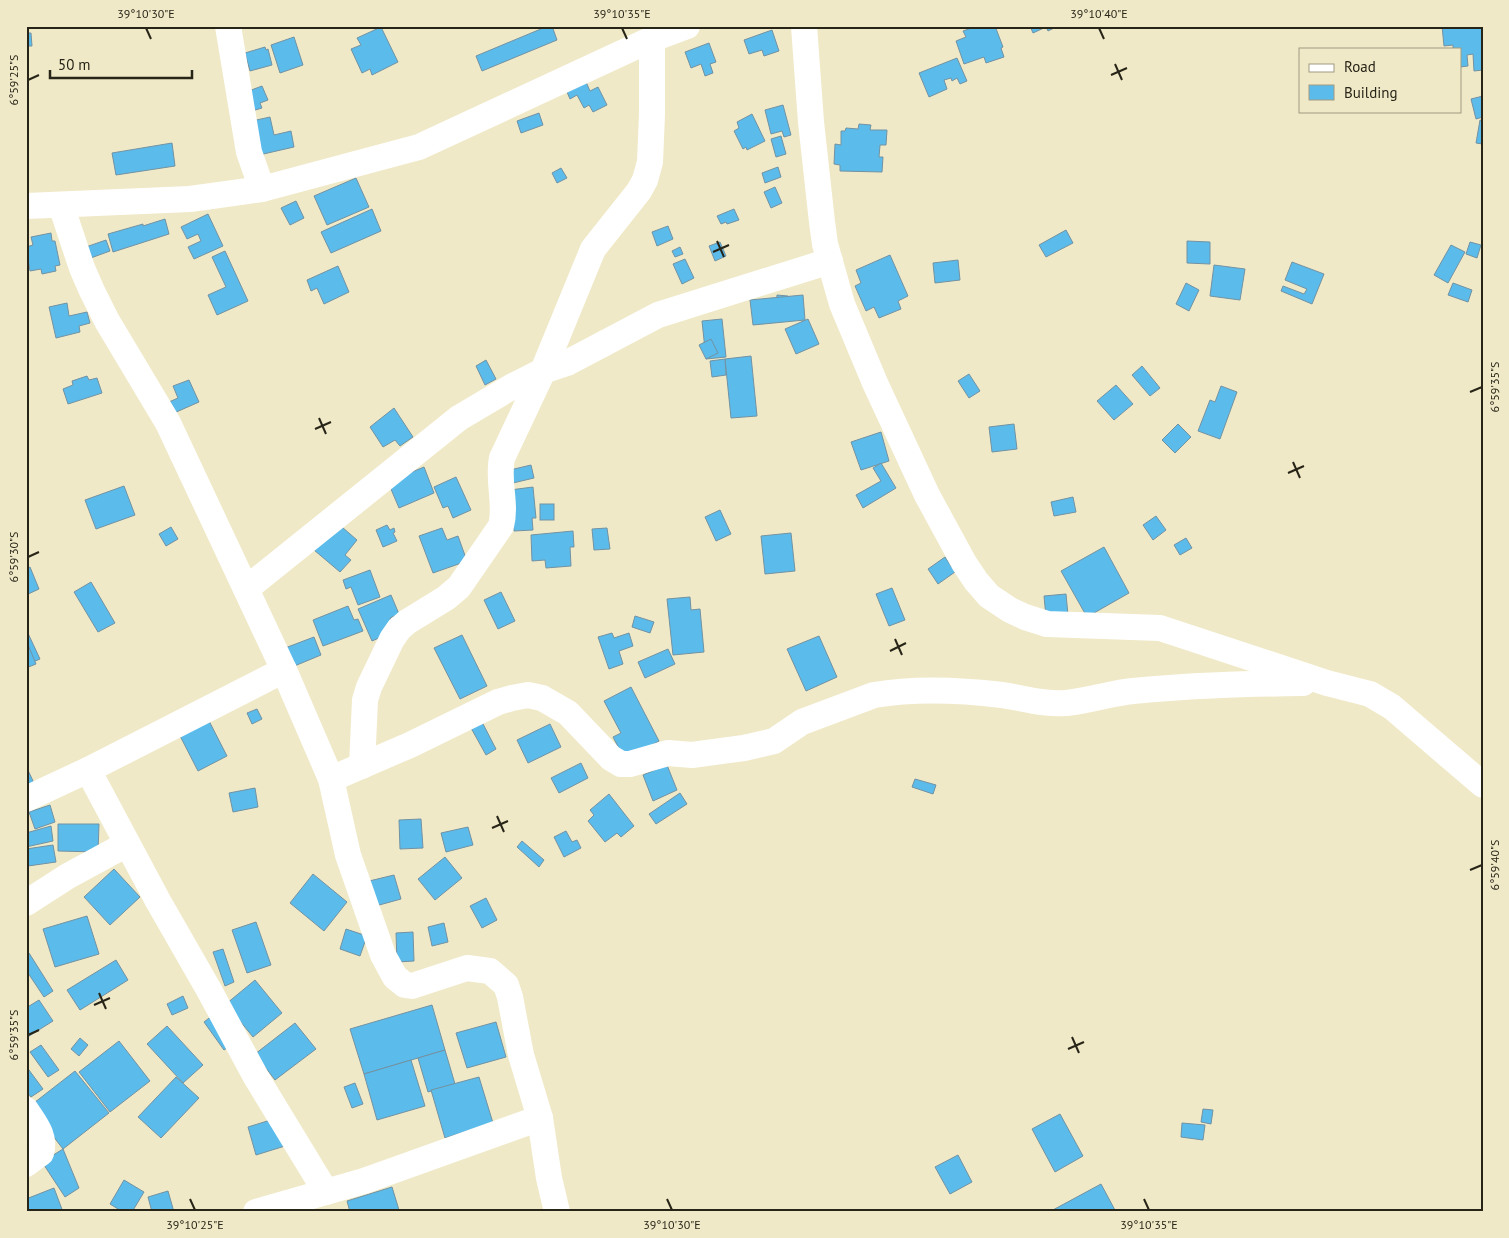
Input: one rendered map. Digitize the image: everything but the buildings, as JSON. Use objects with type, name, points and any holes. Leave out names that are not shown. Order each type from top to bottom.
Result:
[{"type":"street","points":[[228,26],[248,152],[262,189]]},
{"type":"street","points":[[806,28],[821,215],[825,244],[842,304],[875,383],[914,468],[964,563],[989,596],[1010,610],[1048,624],[1160,628],[1327,683],[1370,694],[1385,702],[1483,784]]},
{"type":"street","points":[[26,206],[190,199],[262,189],[420,147],[672,30]]},
{"type":"street","points":[[362,766],[365,700],[368,687],[392,639],[399,629],[451,595],[501,526],[503,514],[500,469],[502,458],[543,371],[593,249],[639,191],[645,180],[650,162],[652,124],[672,30]]},
{"type":"street","points":[[61,204],[82,268],[92,291],[107,321],[168,423],[284,670],[331,779],[348,855],[383,956],[395,976],[405,984],[412,986],[467,968],[490,971],[506,985],[521,1055],[540,1118],[549,1178],[558,1212]]},
{"type":"street","points":[[246,589],[459,418],[513,386],[543,371],[567,362],[658,316],[830,262]]},
{"type":"street","points":[[26,799],[88,770],[284,670]]},
{"type":"street","points":[[331,779],[498,702],[528,695],[542,698],[568,713],[611,758],[620,764],[630,764],[668,754],[692,755],[744,748],[774,741],[802,722],[885,693],[976,692],[1041,702],[1066,703],[1132,691],[1262,684],[1327,683]]},
{"type":"street","points":[[88,770],[256,1077],[326,1192]]},
{"type":"street","points":[[26,903],[68,876],[127,844]]},
{"type":"street","points":[[26,1110],[41,1133],[43,1143],[40,1153],[26,1164]]},
{"type":"street","points":[[256,1212],[364,1181],[540,1118]]}]
